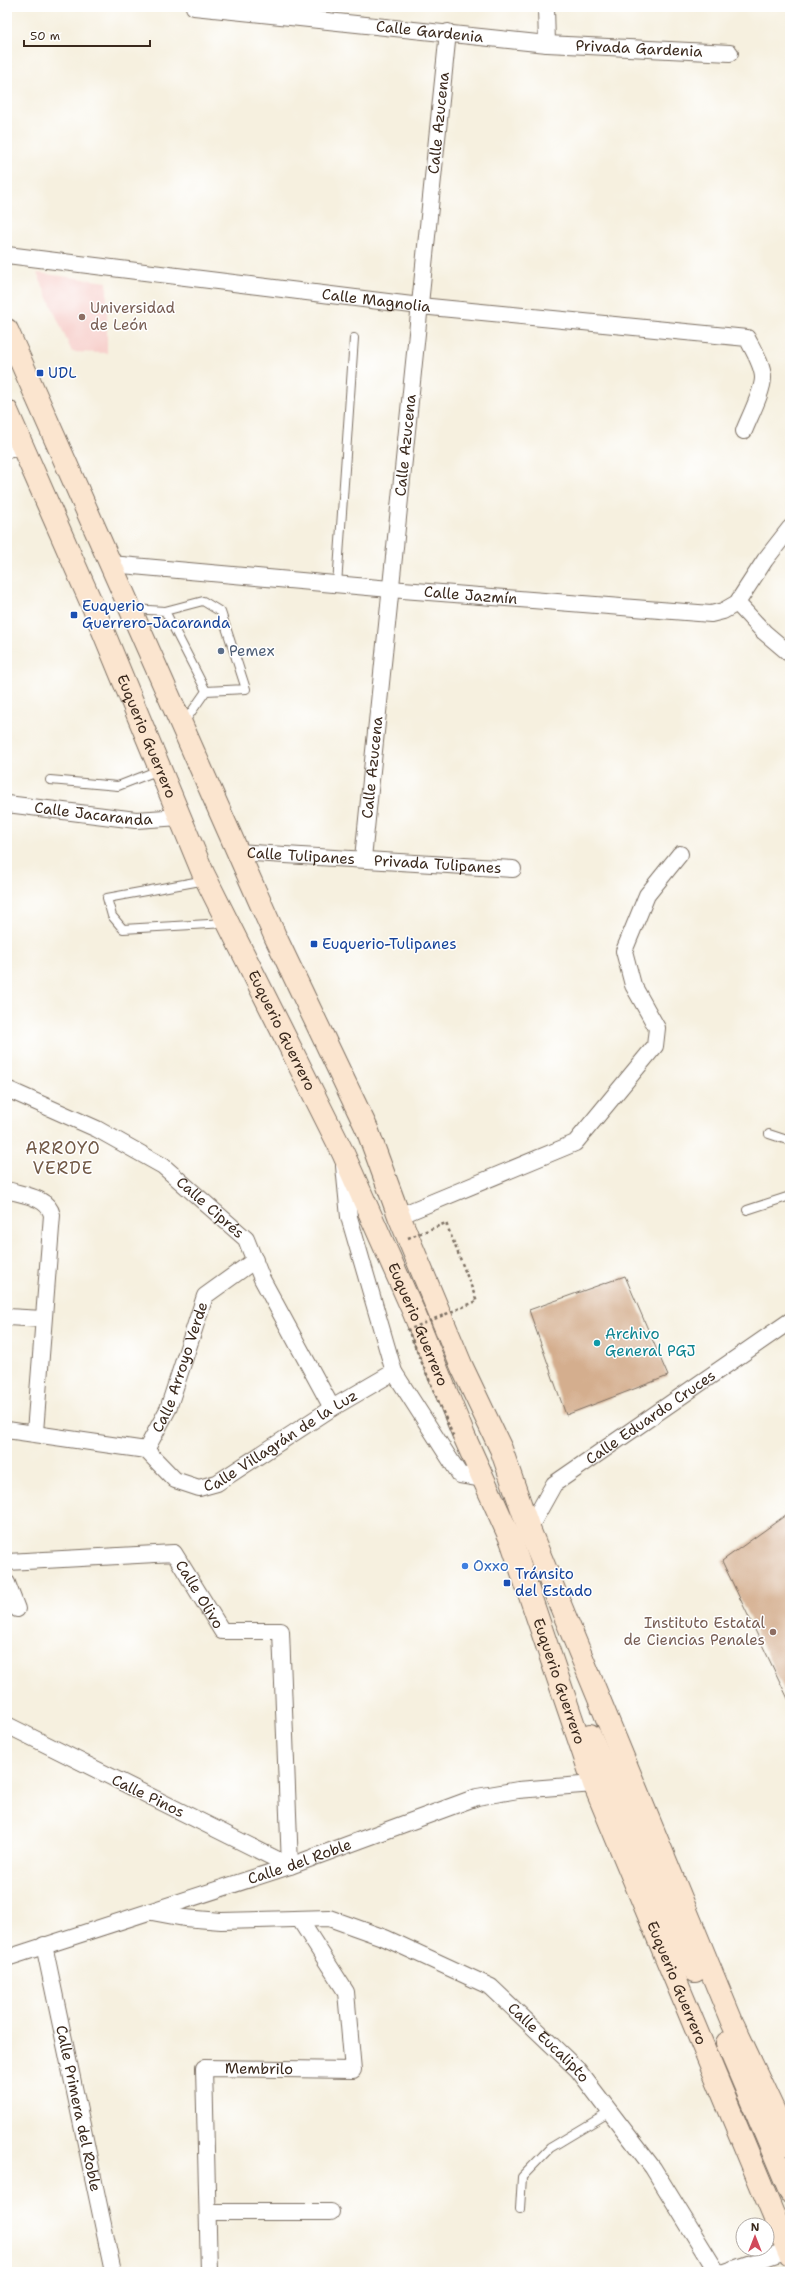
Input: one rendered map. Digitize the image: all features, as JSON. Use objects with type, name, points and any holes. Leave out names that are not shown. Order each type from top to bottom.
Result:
[{"type":"main road","name":"Euquerio Guerrero","points":[[7,330],[111,564],[129,609],[275,936],[367,1128],[408,1238],[462,1367],[501,1449],[529,1529],[724,2020],[789,2142]]},
{"type":"main road","name":"Euquerio Guerrero","points":[[7,411],[15,448],[94,609],[206,880],[343,1153],[414,1313],[464,1436],[511,1540],[594,1784],[789,2253]]},
{"type":"main road","points":[[560,1683],[595,1744],[724,2020],[760,2125],[790,2192]]},
{"type":"main road","points":[[760,2125],[789,2142]]},
{"type":"street","name":"Calle Gardenia","points":[[194,7],[448,32],[547,44]]},
{"type":"street","points":[[546,7],[547,44]]},
{"type":"street","name":"Calle Azucena","points":[[364,858],[390,589],[448,32]]},
{"type":"street","name":"Privada Gardenia","points":[[547,44],[730,53]]},
{"type":"street","name":"Calle Magnolia","points":[[7,255],[420,306],[747,338],[757,358],[763,379],[744,431]]},
{"type":"street","points":[[790,528],[765,560],[737,603],[764,632],[790,654]]},
{"type":"street","name":"Calle Jazmín","points":[[111,564],[337,585],[711,614],[723,611],[737,603]]},
{"type":"street","name":"Calle Jacaranda","points":[[7,804],[136,820],[180,818]]},
{"type":"street","name":"Calle Tulipanes","points":[[238,852],[364,858]]},
{"type":"street","points":[[399,1216],[575,1143],[655,1046],[657,1028],[633,985],[624,951],[647,895],[680,854]]},
{"type":"street","name":"Privada Tulipanes","points":[[364,858],[513,869]]},
{"type":"street","name":"Calle Ciprés","points":[[7,1089],[97,1128],[163,1166],[246,1239],[262,1279],[332,1408]]},
{"type":"street","points":[[343,1153],[349,1217],[394,1372],[460,1475],[484,1479]]},
{"type":"street","points":[[7,1190],[43,1201],[50,1207],[52,1223],[35,1432]]},
{"type":"street","name":"Calle Arroyo Verde","points":[[146,1450],[168,1409],[205,1296],[255,1260]]},
{"type":"street","points":[[7,1316],[43,1319]]},
{"type":"street","name":"Calle Eduardo Cruces","points":[[529,1529],[554,1484],[790,1321]]},
{"type":"street","name":"Calle Villagrán de la Luz","points":[[146,1450],[175,1480],[199,1488],[217,1483],[332,1408],[394,1372]]},
{"type":"street","points":[[7,1430],[35,1432],[81,1442],[146,1450]]},
{"type":"street","name":"Calle Olivo","points":[[7,1562],[174,1553],[222,1631],[281,1631],[290,1866]]},
{"type":"street","points":[[7,1583],[18,1609]]},
{"type":"street","name":"Calle Pinos","points":[[7,1725],[290,1866]]},
{"type":"street","name":"Calle del Roble","points":[[7,1958],[290,1866],[477,1797],[518,1790],[594,1784]]},
{"type":"street","name":"Calle Eucalipto","points":[[152,1912],[184,1918],[221,1921],[329,1918],[378,1935],[491,1987],[578,2070],[653,2168],[716,2272]]},
{"type":"street","name":"Membrilo","points":[[209,2272],[204,2068],[353,2070],[346,1992],[300,1920]]},
{"type":"street","name":"Calle Primera del Roble","points":[[44,1945],[114,2272]]},
{"type":"street","points":[[208,2212],[331,2212]]},
{"type":"street","points":[[724,2272],[789,2253]]},
{"type":"lane","points":[[337,585],[354,338]]},
{"type":"lane","points":[[129,609],[166,610],[203,600],[221,612],[246,689],[206,691]]},
{"type":"lane","points":[[166,610],[206,691]]},
{"type":"lane","points":[[181,726],[206,691]]},
{"type":"lane","points":[[50,780],[118,786],[160,770]]},
{"type":"lane","points":[[206,880],[172,888],[107,898],[112,916],[123,929],[228,922]]},
{"type":"lane","points":[[769,1134],[790,1141]]},
{"type":"lane","points":[[748,1210],[790,1196]]},
{"type":"lane","points":[[520,2208],[522,2177],[550,2148],[610,2112]]},
{"type":"path","points":[[408,1238],[446,1223],[477,1301],[408,1330],[454,1438]]},
{"type":"shaded area","name":"Universidad de León","points":[[37,273],[107,282],[107,353],[72,352]]},
{"type":"building","name":"Archivo General PGJ","points":[[625,1276],[668,1376],[566,1415],[529,1310]]},
{"type":"building","name":"Instituto Estatal de Ciencias Penales","points":[[790,1512],[790,1703],[722,1561]]},
{"type":"place","name":"Universidad de León","points":[[82,317]]},
{"type":"place","name":"UDL","points":[[40,373]]},
{"type":"place","name":"Euquerio Guerrero-Jacaranda","points":[[74,615]]},
{"type":"place","name":"Pemex","points":[[221,651]]},
{"type":"place","name":"Euquerio-Tulipanes","points":[[314,944]]},
{"type":"place","name":"Archivo General PGJ","points":[[597,1343]]},
{"type":"place","name":"Oxxo","points":[[465,1566]]},
{"type":"place","name":"Tránsito del Estado","points":[[507,1583]]},
{"type":"place","name":"Instituto Estatal de Ciencias Penales","points":[[773,1632]]},
{"type":"district","name":"ARROYO VERDE","points":[[63,1158]]}]
